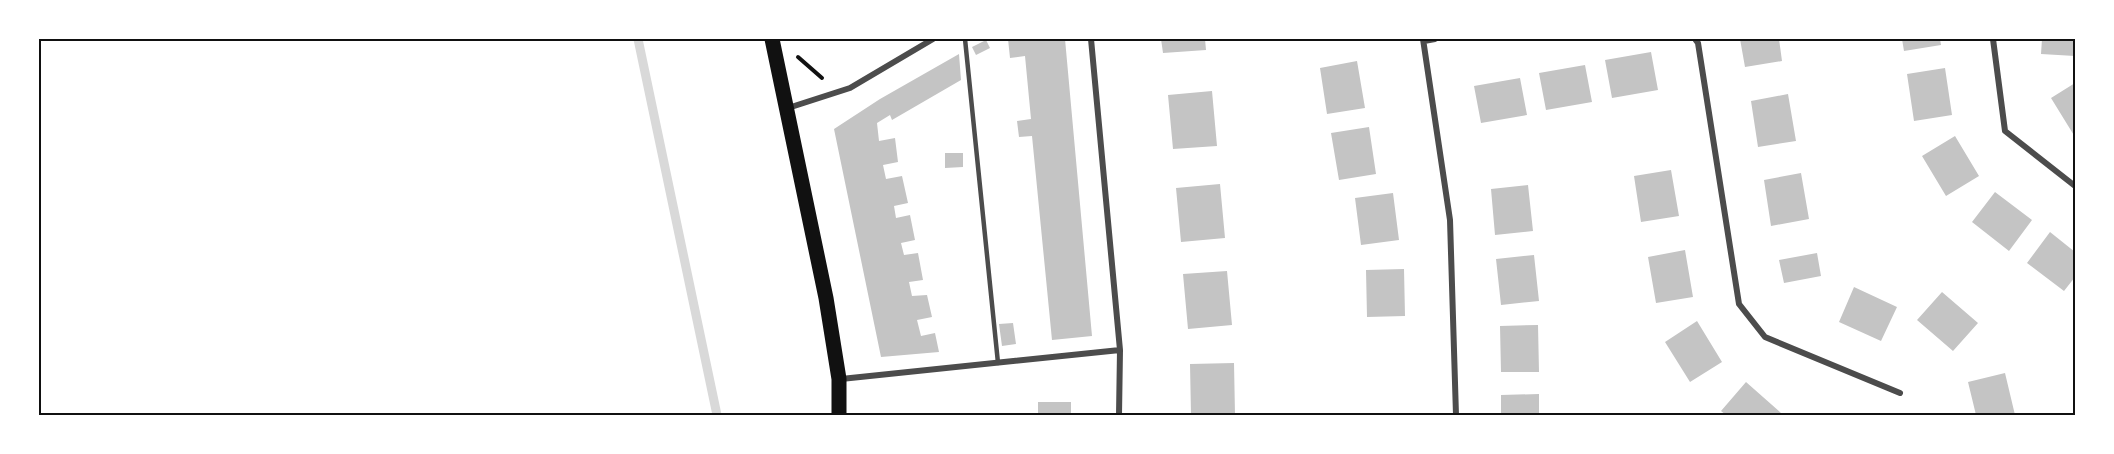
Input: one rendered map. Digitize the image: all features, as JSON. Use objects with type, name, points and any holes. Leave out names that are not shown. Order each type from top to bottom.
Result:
[{"type":"main road","points":[[772,39],[826,298],[838,379],[839,415]]},
{"type":"street","points":[[787,108],[850,88],[923,41],[933,39]]},
{"type":"street","points":[[1091,39],[1120,350],[1119,415]]},
{"type":"street","points":[[1435,39],[1424,40],[1450,220],[1456,415]]},
{"type":"street","points":[[1695,39],[1698,43],[1739,304],[1765,337],[1900,393]]},
{"type":"street","points":[[1993,39],[2005,131],[2075,186]]},
{"type":"street","points":[[838,379],[1120,350]]},
{"type":"lane","points":[[965,39],[998,363]]},
{"type":"path","points":[[795,54],[839,92]]},
{"type":"building","points":[[1008,39],[1065,39],[1092,336],[1052,340],[1032,136],[1019,137],[1017,121],[1031,119],[1025,56],[1010,58]]},
{"type":"building","points":[[1161,39],[1205,39],[1206,50],[1163,53]]},
{"type":"building","points":[[1740,39],[1779,39],[1782,61],[1745,67]]},
{"type":"building","points":[[1902,39],[1940,39],[1941,45],[1904,51]]},
{"type":"building","points":[[2042,39],[2075,39],[2075,56],[2041,54]]},
{"type":"building","points":[[986,40],[990,48],[976,55],[972,47]]},
{"type":"building","points":[[1651,52],[1658,90],[1612,98],[1605,60]]},
{"type":"building","points":[[959,54],[961,80],[892,120],[890,115],[877,123],[879,141],[895,138],[898,162],[883,165],[886,179],[902,176],[908,203],[894,206],[896,218],[910,215],[915,240],[901,243],[904,255],[918,253],[923,280],[909,282],[912,296],[927,295],[932,317],[917,320],[921,336],[935,333],[939,352],[881,357],[834,129],[880,99]]},
{"type":"building","points":[[1357,61],[1365,108],[1327,114],[1320,68]]},
{"type":"building","points":[[1585,65],[1592,102],[1546,110],[1539,73]]},
{"type":"building","points":[[1945,68],[1952,115],[1914,121],[1907,74]]},
{"type":"building","points":[[1520,78],[1527,115],[1481,123],[1474,86]]},
{"type":"building","points":[[2075,83],[2075,137],[2051,98]]},
{"type":"building","points":[[1212,91],[1217,146],[1173,149],[1168,95]]},
{"type":"building","points":[[1788,94],[1796,141],[1758,147],[1751,101]]},
{"type":"building","points":[[1369,127],[1376,174],[1339,180],[1331,133]]},
{"type":"building","points":[[1955,136],[1979,176],[1946,196],[1922,156]]},
{"type":"building","points":[[945,153],[963,153],[963,167],[945,168]]},
{"type":"building","points":[[1671,170],[1679,216],[1641,222],[1634,176]]},
{"type":"building","points":[[1801,173],[1809,219],[1771,226],[1764,180]]},
{"type":"building","points":[[1220,184],[1225,238],[1181,242],[1176,188]]},
{"type":"building","points":[[1528,185],[1533,231],[1495,235],[1491,189]]},
{"type":"building","points":[[1995,192],[2032,220],[2009,251],[1972,222]]},
{"type":"building","points":[[1393,193],[1399,240],[1361,245],[1355,198]]},
{"type":"building","points":[[2050,232],[2075,252],[2075,277],[2064,291],[2027,263]]},
{"type":"building","points":[[1685,250],[1693,297],[1656,303],[1648,257]]},
{"type":"building","points":[[1817,253],[1821,276],[1784,283],[1779,260]]},
{"type":"building","points":[[1534,255],[1539,301],[1501,305],[1496,259]]},
{"type":"building","points":[[1404,269],[1405,316],[1367,317],[1366,270]]},
{"type":"building","points":[[1227,271],[1232,325],[1188,329],[1183,274]]},
{"type":"building","points":[[1854,287],[1897,307],[1881,341],[1839,322]]},
{"type":"building","points":[[1942,292],[1978,323],[1953,351],[1917,320]]},
{"type":"building","points":[[1697,321],[1722,362],[1690,382],[1665,342]]},
{"type":"building","points":[[1013,323],[1016,344],[1002,346],[999,324]]},
{"type":"building","points":[[1538,325],[1539,372],[1501,372],[1500,326]]},
{"type":"building","points":[[1234,363],[1235,415],[1191,415],[1190,364]]},
{"type":"building","points":[[2005,373],[2015,415],[1976,415],[1968,382]]},
{"type":"building","points":[[1746,382],[1781,413],[1779,415],[1726,415],[1721,411]]},
{"type":"building","points":[[1539,394],[1539,415],[1501,415],[1501,395]]},
{"type":"building","points":[[1038,402],[1071,402],[1071,415],[1038,415]]},
{"type":"waterway","points":[[638,39],[717,415]]}]
